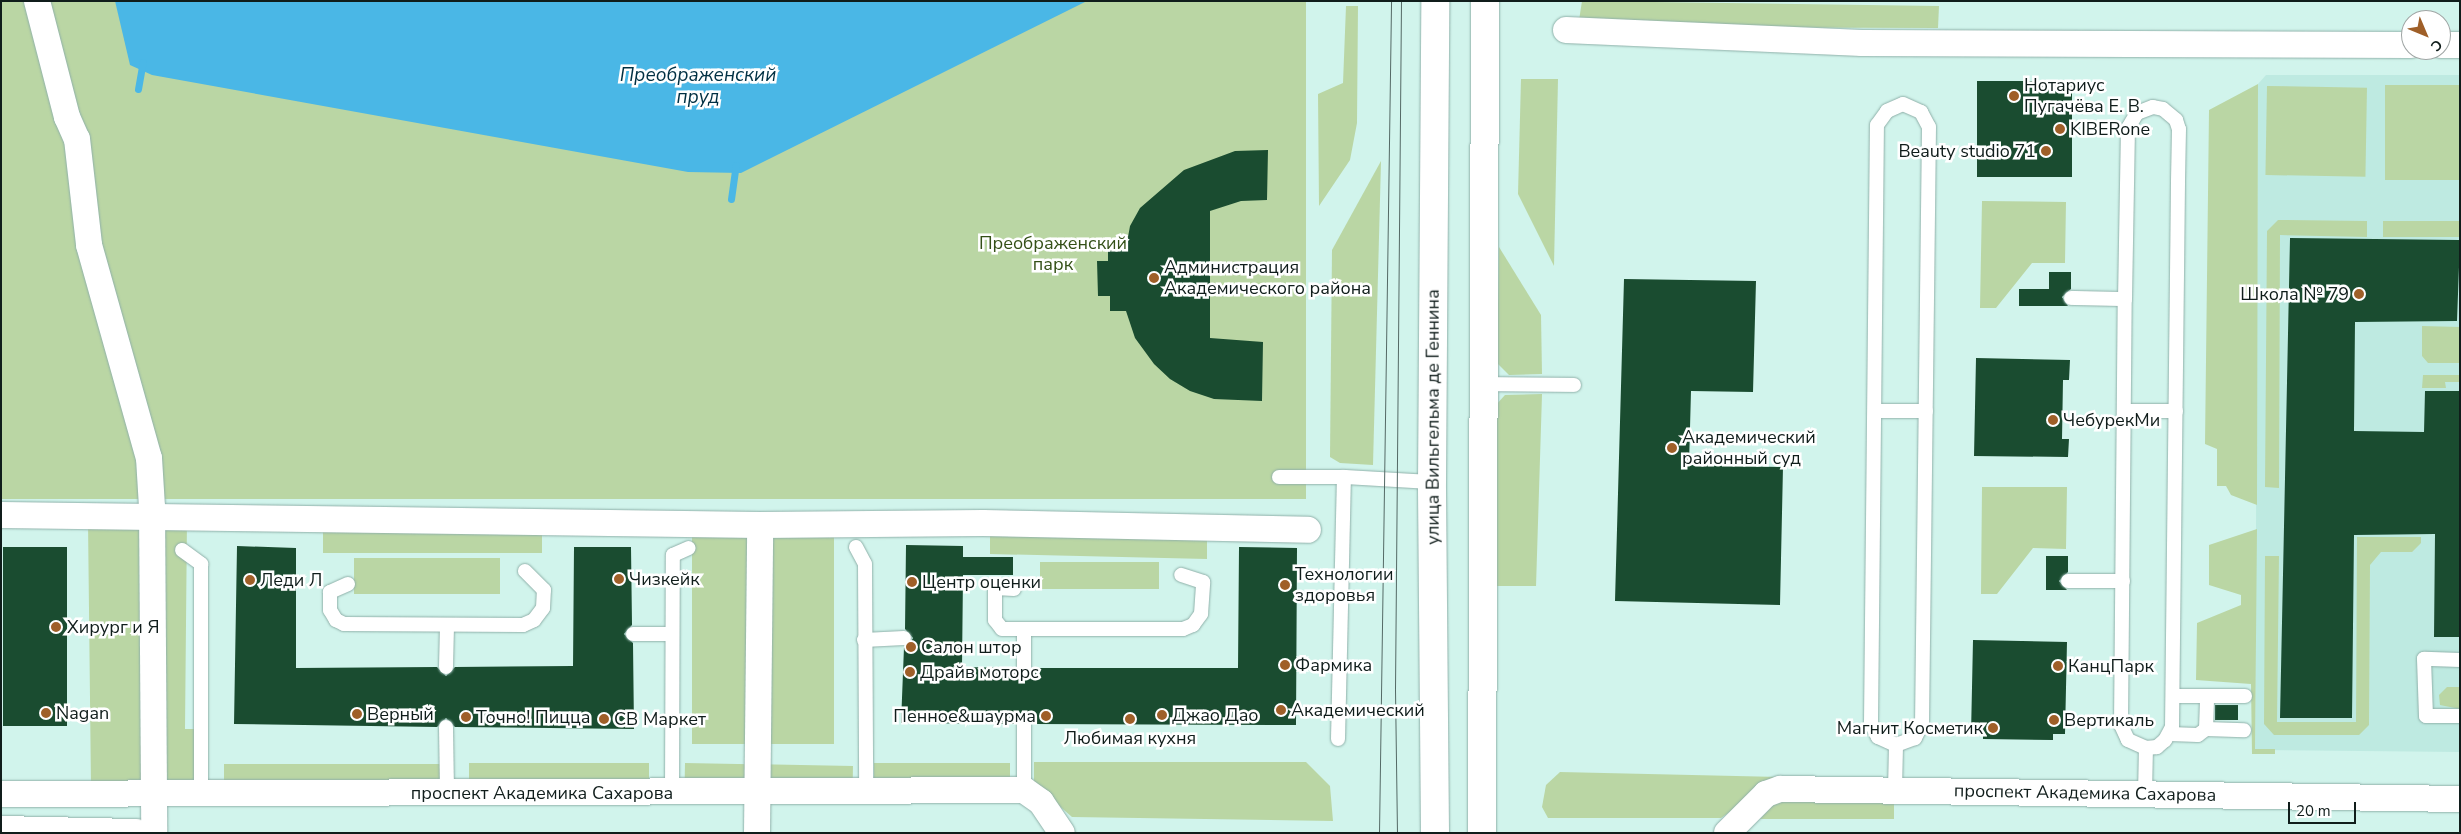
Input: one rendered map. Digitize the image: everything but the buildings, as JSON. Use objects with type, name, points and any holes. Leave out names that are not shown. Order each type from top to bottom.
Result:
[{"type":"street","points":[[37,1],[68,117],[77,139],[89,246],[149,458],[152,516],[151,750],[154,833]]},
{"type":"street","name":"улица Вильгельма де Геннина","points":[[1435,833],[1432,482],[1436,1]]},
{"type":"street","points":[[1482,833],[1485,1]]},
{"type":"street","points":[[1566,30],[1862,43],[2401,45]]},
{"type":"street","points":[[1,515],[760,525],[983,523],[1308,530]]},
{"type":"street","points":[[757,833],[760,525]]},
{"type":"street","name":"проспект Академика Сахарова","points":[[1727,833],[1766,794],[1780,789],[2460,799]]},
{"type":"street","points":[[1024,790],[1041,802],[1062,833]]},
{"type":"street","name":"проспект Академика Сахарова","points":[[1,794],[1024,790]]},
{"type":"street","points":[[1,830],[136,833]]},
{"type":"lane","points":[[1903,104],[1921,112],[1929,126],[1926,411],[1922,724],[1915,738],[1906,744],[1896,745],[1878,737],[1871,723],[1875,411],[1877,125],[1887,111],[1903,104]]},
{"type":"lane","points":[[2153,107],[2170,114],[2179,129],[2176,412],[2170,734],[2157,747],[2146,748],[2128,740],[2122,725],[2125,411],[2128,128],[2137,113],[2153,107]]},
{"type":"lane","points":[[2071,298],[2125,299]]},
{"type":"lane","points":[[1483,384],[1574,385]]},
{"type":"lane","points":[[1875,411],[1926,411]]},
{"type":"lane","points":[[2125,411],[2176,412]]},
{"type":"lane","points":[[1279,477],[1344,477],[1432,482]]},
{"type":"lane","points":[[1338,738],[1344,477]]},
{"type":"lane","points":[[856,547],[865,564],[866,792]]},
{"type":"lane","points":[[672,792],[673,555],[689,548]]},
{"type":"lane","points":[[182,550],[201,564],[201,792]]},
{"type":"lane","points":[[348,584],[330,592],[330,610],[336,620],[344,624],[523,626],[534,620],[543,608],[544,590],[525,571]]},
{"type":"lane","points":[[1014,589],[995,588],[995,620],[1002,629],[1183,629],[1193,625],[1201,614],[1203,582],[1181,576]]},
{"type":"lane","points":[[2068,581],[2123,581]]},
{"type":"lane","points":[[446,667],[447,626]]},
{"type":"lane","points":[[1024,629],[1024,668]]},
{"type":"lane","points":[[633,634],[672,634]]},
{"type":"lane","points":[[864,640],[904,638]]},
{"type":"lane","points":[[2460,660],[2424,659],[2426,716],[2460,716]]},
{"type":"lane","points":[[2172,696],[2245,696]]},
{"type":"lane","points":[[2206,729],[2207,696]]},
{"type":"lane","points":[[1024,724],[1024,790]]},
{"type":"lane","points":[[446,727],[447,793]]},
{"type":"lane","points":[[2170,734],[2198,735],[2206,729],[2244,730]]},
{"type":"lane","points":[[1896,745],[1896,790]]},
{"type":"lane","points":[[2146,748],[2146,794]]},
{"type":"shaded area","name":"Школа № 79","points":[[2266,75],[2460,75],[2460,752],[2255,750],[2258,84]]},
{"type":"green space","name":"Преображенский парк","points":[[1,1],[1306,1],[1306,499],[1,499]]},
{"type":"green space","points":[[1582,1],[1939,6],[1938,28],[1578,27]]},
{"type":"green space","points":[[1346,6],[1358,6],[1357,123],[1350,160],[1319,206],[1318,94],[1343,83]]},
{"type":"green space","points":[[1521,79],[1558,79],[1554,266],[1518,194]]},
{"type":"green space","points":[[2258,84],[2257,505],[2231,495],[2226,486],[2217,486],[2217,449],[2205,444],[2209,110]]},
{"type":"green space","points":[[2385,85],[2460,85],[2460,180],[2385,180]]},
{"type":"green space","points":[[2267,86],[2367,88],[2365,177],[2265,175]]},
{"type":"green space","points":[[1381,161],[1373,465],[1340,463],[1330,457],[1332,250]]},
{"type":"green space","points":[[1982,201],[2066,202],[2065,263],[2032,263],[1996,308],[1980,308]]},
{"type":"green space","points":[[2278,220],[2367,221],[2367,237],[2280,235],[2279,488],[2265,487],[2267,231]]},
{"type":"green space","points":[[2383,221],[2460,221],[2460,237],[2383,237]]},
{"type":"green space","points":[[1499,247],[1541,315],[1542,374],[1509,375],[1497,363]]},
{"type":"green space","points":[[2422,326],[2460,327],[2460,363],[2428,363],[2422,356]]},
{"type":"green space","points":[[2423,375],[2460,375],[2460,382],[2445,382],[2446,388],[2422,388]]},
{"type":"green space","points":[[1542,394],[1536,586],[1494,586],[1495,406],[1505,395]]},
{"type":"green space","points":[[1982,487],[2067,487],[2066,549],[2033,548],[1997,594],[1981,594]]},
{"type":"green space","points":[[187,519],[185,729],[194,729],[195,786],[91,787],[88,522]]},
{"type":"green space","points":[[323,528],[542,528],[542,553],[323,553]]},
{"type":"green space","points":[[2257,529],[2255,749],[2275,749],[2275,754],[2252,754],[2251,684],[2196,680],[2197,623],[2241,605],[2241,595],[2209,585],[2209,545]]},
{"type":"green space","points":[[692,530],[834,530],[834,744],[692,744]]},
{"type":"green space","points":[[990,530],[1207,531],[1207,559],[990,554]]},
{"type":"green space","points":[[2357,537],[2421,537],[2421,543],[2412,552],[2381,552],[2370,565],[2369,725],[2359,735],[2274,735],[2264,724],[2265,556],[2279,556],[2277,722],[2356,722]]},
{"type":"green space","points":[[354,558],[500,558],[500,594],[354,594]]},
{"type":"green space","points":[[1040,562],[1159,562],[1159,589],[1040,589]]},
{"type":"green space","points":[[2447,687],[2460,687],[2460,709],[2440,705],[2439,695]]},
{"type":"green space","points":[[1034,762],[1306,762],[1330,786],[1333,821],[1072,817],[1048,796],[1034,789]]},
{"type":"green space","points":[[469,763],[649,763],[649,782],[469,782]]},
{"type":"green space","points":[[685,763],[853,766],[853,784],[685,781]]},
{"type":"green space","points":[[874,763],[1010,763],[1010,784],[874,784]]},
{"type":"green space","points":[[224,764],[442,764],[442,784],[224,784]]},
{"type":"green space","points":[[1560,772],[1780,777],[1721,818],[1548,818],[1542,807],[1546,785]]},
{"type":"green space","points":[[1786,798],[1894,798],[1894,819],[1760,819],[1774,804]]},
{"type":"water","name":"Преображенский пруд","points":[[115,1],[1087,1],[741,173],[688,172],[152,75],[130,65]]},
{"type":"waterway","points":[[138,89],[143,62]]},
{"type":"waterway","points":[[731,199],[736,165]]},
{"type":"tram line","points":[[1379,833],[1391,1]]},
{"type":"tram line","points":[[1397,833],[1395,689],[1401,1]]},
{"type":"place","name":"Нотариус Пугачёва Е. В.","points":[[2014,96]]},
{"type":"place","name":"KIBERone","points":[[2060,129]]},
{"type":"place","name":"Beauty studio 71","points":[[2046,151]]},
{"type":"place","name":"Администрация Академического района","points":[[1154,278]]},
{"type":"place","name":"Школа № 79","points":[[2359,294]]},
{"type":"place","name":"ЧебурекМи","points":[[2053,420]]},
{"type":"place","name":"Академический районный суд","points":[[1672,448]]},
{"type":"place","name":"Чизкейк","points":[[619,579]]},
{"type":"place","name":"Леди Л","points":[[250,580]]},
{"type":"place","name":"Центр оценки","points":[[912,582]]},
{"type":"place","name":"Технологии здоровья","points":[[1285,585]]},
{"type":"place","name":"Хирург и Я","points":[[56,627]]},
{"type":"place","name":"Салон штор","points":[[911,647]]},
{"type":"place","name":"Фармика","points":[[1285,665]]},
{"type":"place","name":"КанцПарк","points":[[2058,666]]},
{"type":"place","name":"Драйв моторс","points":[[910,672]]},
{"type":"place","name":"Академический","points":[[1281,710]]},
{"type":"place","name":"Nagan","points":[[46,713]]},
{"type":"place","name":"Верный","points":[[357,714]]},
{"type":"place","name":"Джао Дао","points":[[1162,715]]},
{"type":"place","name":"Пенное&шаурма","points":[[1046,716]]},
{"type":"place","name":"Точно! Пицца","points":[[466,717]]},
{"type":"place","name":"СВ Маркет","points":[[604,719]]},
{"type":"place","name":"Любимая кухня","points":[[1130,719]]},
{"type":"place","name":"Вертикаль","points":[[2054,720]]},
{"type":"place","name":"Магнит Косметик","points":[[1993,728]]}]
